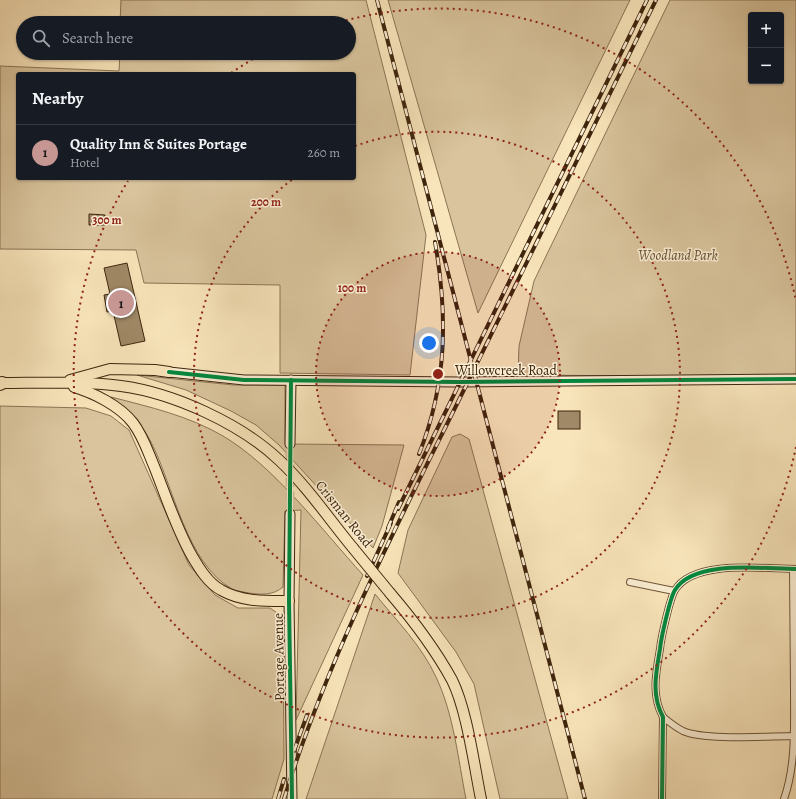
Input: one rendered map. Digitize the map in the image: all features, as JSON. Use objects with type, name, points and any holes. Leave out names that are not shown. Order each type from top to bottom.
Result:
[{"type":"main road","points":[[1,383],[61,382],[110,369],[155,370],[169,372]]},
{"type":"main road","points":[[61,382],[84,390],[114,407],[132,422],[145,444],[184,542],[201,571],[220,590],[238,598],[260,601],[289,601]]},
{"type":"main road","name":"Crisman Road","points":[[61,382],[122,386],[188,404],[244,434],[279,460],[415,623],[452,681],[463,713],[481,799]]},
{"type":"street","name":"Willowcreek Road","points":[[169,372],[221,379],[459,382],[796,379]]},
{"type":"street","points":[[290,444],[291,380]]},
{"type":"street","name":"Portage Avenue","points":[[290,514],[289,601],[292,799]]},
{"type":"street","points":[[662,799],[663,717],[656,699],[655,680],[660,645],[674,591],[690,577],[708,570],[795,569],[795,736],[792,769],[789,785],[784,799]]},
{"type":"street","points":[[630,582],[674,591]]},
{"type":"street","points":[[663,717],[673,726],[684,731],[705,736],[795,736]]},
{"type":"green space","points":[[121,0],[366,0],[426,235],[410,375],[280,373],[280,285],[144,283],[136,250],[0,249],[0,66],[119,71],[120,60],[356,60],[356,16],[120,16]]},
{"type":"green space","points":[[388,0],[630,0],[478,313]]},
{"type":"green space","name":"Woodland Park","points":[[670,0],[796,0],[796,377],[518,375],[519,346],[534,281]]},
{"type":"green space","points":[[137,375],[233,385],[285,385],[285,444],[404,445],[382,526],[373,548],[279,445],[256,425],[231,411],[186,390]]},
{"type":"green space","points":[[111,397],[140,404],[197,423],[223,436],[242,449],[261,464],[297,500],[363,575],[296,720],[301,510],[285,511],[283,587],[276,592],[263,594],[249,593],[232,589],[216,577],[203,561],[192,543],[159,460],[143,428],[134,417]]},
{"type":"green space","points":[[0,406],[86,408],[111,416],[129,430],[189,565],[215,595],[238,608],[270,608],[283,617],[284,759],[272,799],[0,799]]},
{"type":"green space","points":[[460,434],[469,439],[568,799],[500,799],[474,684],[456,652],[398,573],[408,530],[452,437]]},
{"type":"green space","points":[[375,594],[416,644],[436,677],[447,706],[451,722],[466,799],[306,799]]},
{"type":"building","points":[[89,214],[105,215],[105,225],[89,225]]},
{"type":"building","points":[[127,263],[145,341],[121,346],[113,311],[107,312],[104,295],[110,294],[104,268]]},
{"type":"building","points":[[558,411],[580,411],[580,429],[558,429]]},
{"type":"tunnel","points":[[290,444],[290,514]]},
{"type":"railway","points":[[377,0],[585,799]]},
{"type":"railway","points":[[398,509],[647,0]]},
{"type":"railway","points":[[284,799],[319,699],[361,601],[656,0]]},
{"type":"railway","points":[[419,454],[435,402],[440,376],[442,350],[442,296],[435,242]]},
{"type":"railway","points":[[388,528],[399,502]]},
{"type":"railway","points":[[367,576],[391,523]]},
{"type":"railway","points":[[294,751],[307,715]]},
{"type":"railway","points":[[278,799],[284,779]]},
{"type":"cycle path","points":[[169,372],[244,380],[459,382],[796,379]]},
{"type":"cycle path","points":[[291,380],[289,601],[292,799]]},
{"type":"cycle path","points":[[662,799],[663,717],[657,700],[656,675],[664,628],[675,590],[684,580],[697,574],[713,570],[749,567],[796,569]]},
{"type":"place","name":"Quality Inn & Suites Portage","points":[[121,303]]}]
